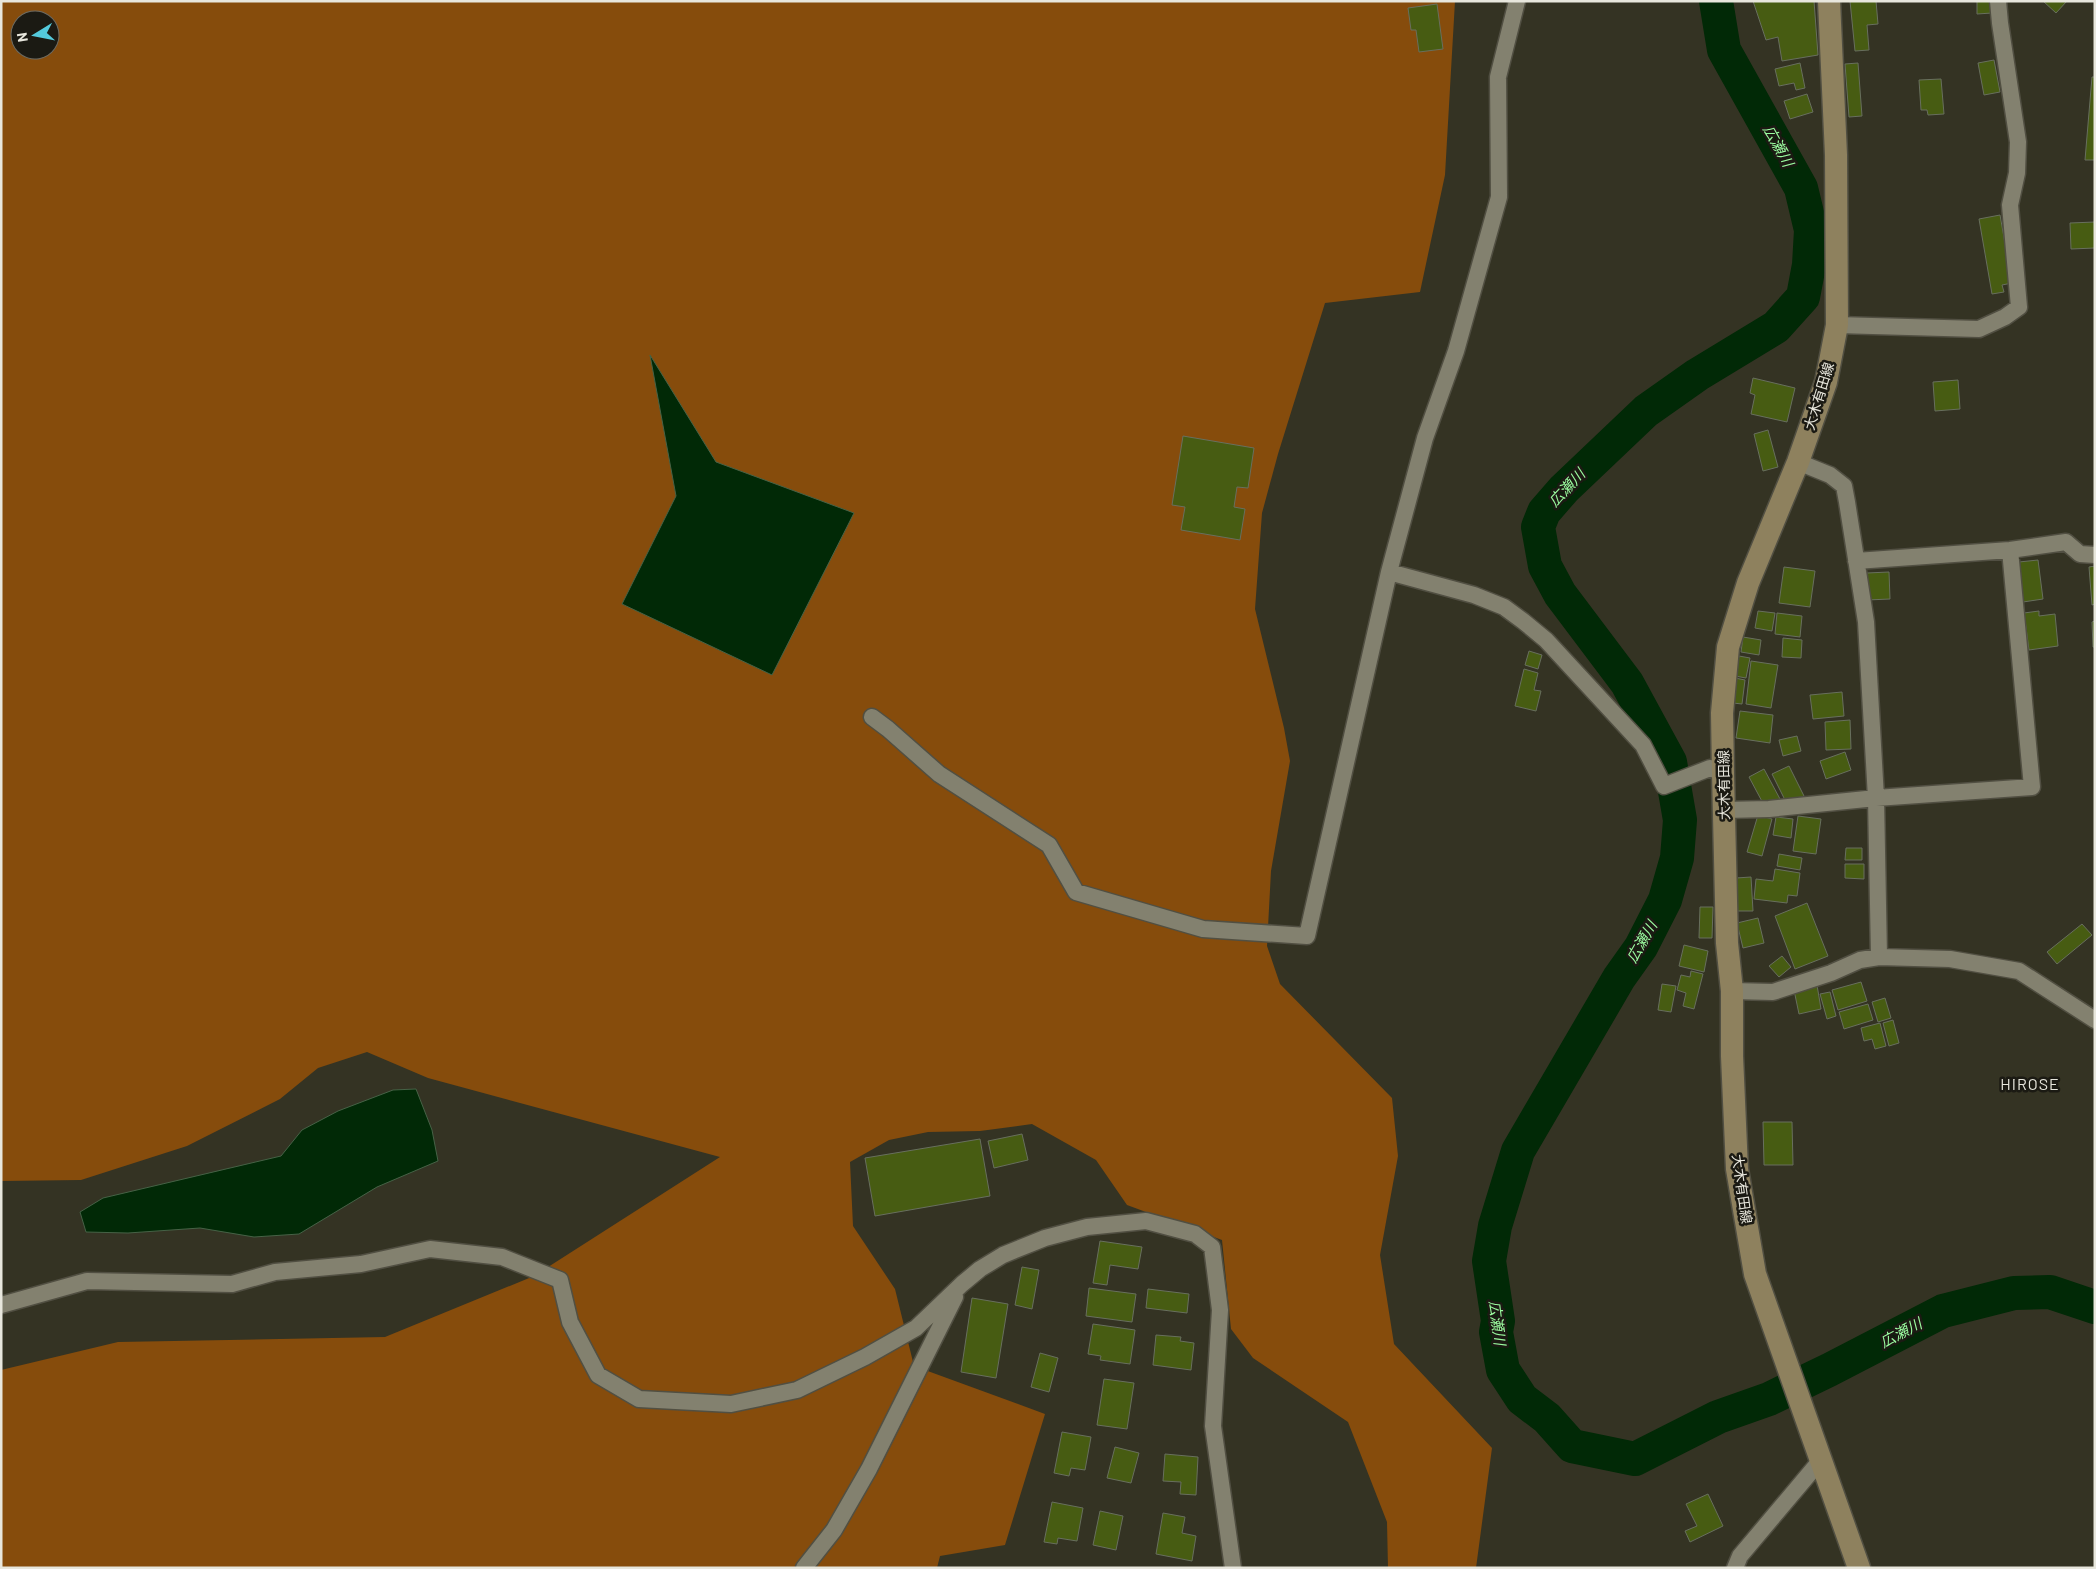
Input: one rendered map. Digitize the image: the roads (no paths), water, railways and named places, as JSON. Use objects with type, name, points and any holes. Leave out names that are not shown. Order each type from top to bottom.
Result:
[{"type":"main road","name":"大木有田線","points":[[1828,1],[1836,155],[1837,326],[1826,382],[1798,462],[1748,583],[1728,648],[1717,771],[1724,810],[1727,943],[1732,991],[1732,1056],[1737,1169],[1754,1274],[1859,1568]]},
{"type":"street","points":[[872,717],[939,774],[1049,845],[1076,892],[1203,929],[1307,936],[1389,572],[1425,438],[1456,351],[1499,197],[1498,77],[1517,1]]},
{"type":"street","points":[[1837,326],[1979,329],[2005,317],[2019,307],[2010,205],[2017,172],[2018,142],[1998,1]]},
{"type":"street","points":[[1798,462],[1830,475],[1844,486],[1866,622],[1876,798],[1880,958]]},
{"type":"street","points":[[1856,561],[2010,550],[2066,542],[2080,554],[2095,555]]},
{"type":"street","points":[[1724,810],[1769,810],[1876,798],[2032,786],[2010,550]]},
{"type":"street","points":[[1389,572],[1474,595],[1504,608],[1523,621],[1546,640],[1643,744],[1664,786],[1717,771]]},
{"type":"street","points":[[1732,991],[1772,992],[1831,973],[1860,960],[1880,958],[1950,958],[2019,971],[2092,1020],[2095,1020]]},
{"type":"street","points":[[1,1305],[87,1281],[232,1284],[275,1272],[361,1264],[430,1249],[502,1257],[560,1280],[570,1322],[598,1375],[639,1399],[731,1404],[797,1390],[865,1357],[916,1328],[980,1269],[1021,1246],[1087,1227],[1146,1221],[1195,1234],[1212,1247],[1220,1310],[1213,1426],[1233,1568]]},
{"type":"street","points":[[804,1568],[834,1530],[869,1469],[962,1284]]},
{"type":"street","points":[[1735,1568],[1740,1556],[1820,1461]]},
{"type":"waterway","name":"広瀬川","points":[[1716,1],[1724,50],[1801,188],[1811,230],[1809,265],[1803,297],[1776,327],[1697,375],[1646,411],[1564,489],[1544,512],[1538,527],[1545,566],[1560,594],[1627,683],[1670,762],[1680,820],[1677,858],[1665,900],[1641,947],[1619,978],[1518,1151],[1495,1226],[1489,1261],[1498,1321],[1496,1332],[1503,1370],[1522,1399],[1547,1418],[1572,1446],[1635,1459],[1718,1417],[1769,1399],[1943,1311],[2014,1293],[2050,1292],[2095,1307]]},
{"type":"district","name":"HIROSE","points":[[2030,1084]]}]
